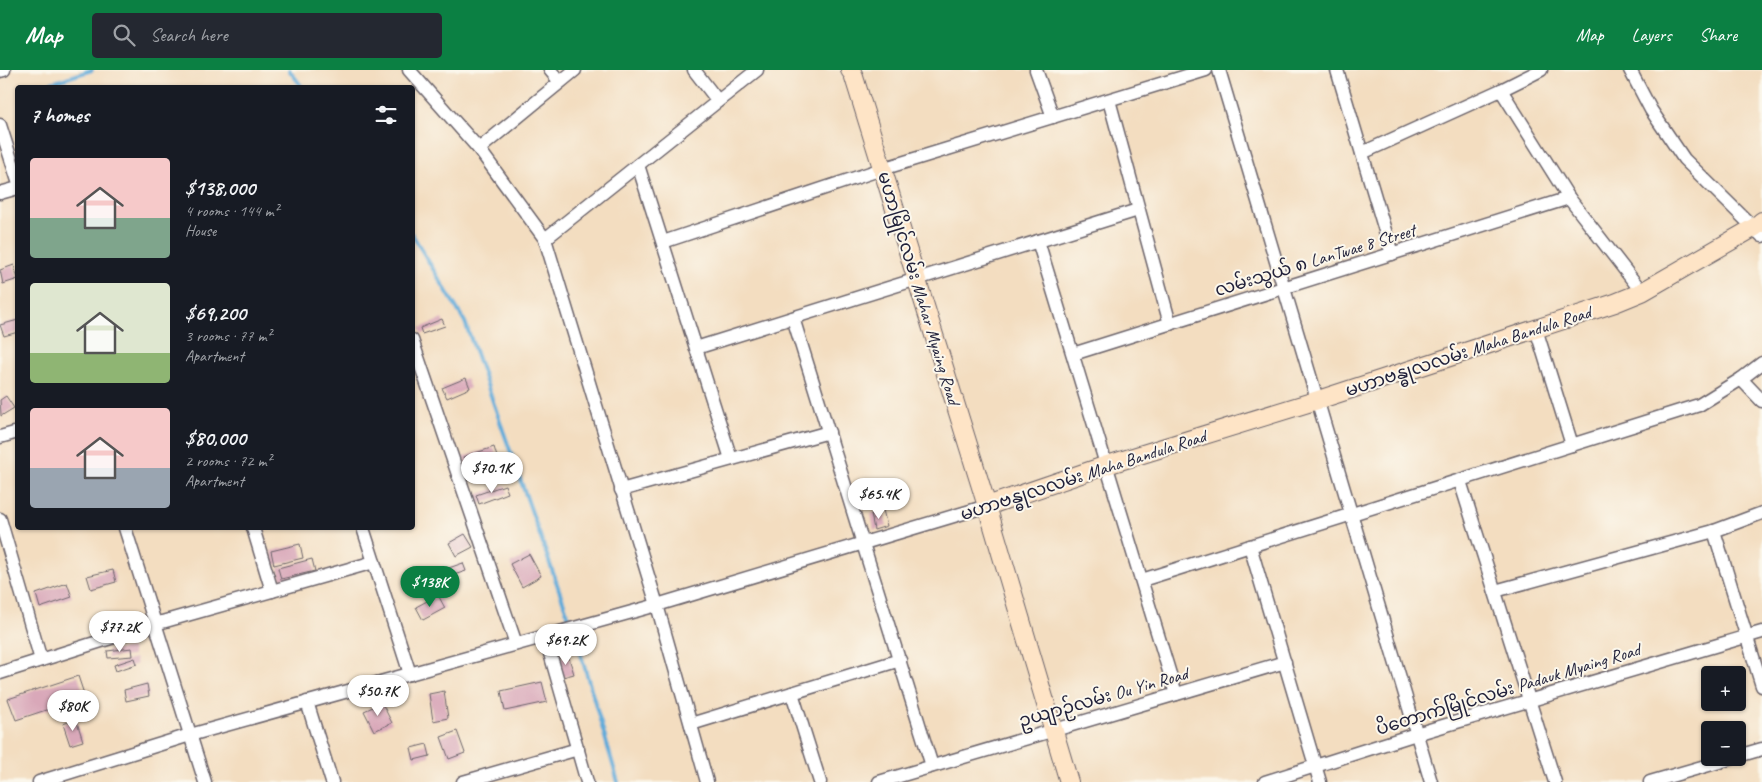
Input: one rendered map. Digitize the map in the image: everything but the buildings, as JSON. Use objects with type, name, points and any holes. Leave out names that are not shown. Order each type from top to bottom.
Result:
[{"type":"street","points":[[0,71],[4,70]]},
{"type":"street","points":[[408,70],[479,148],[545,239],[620,490],[657,605],[708,782]]},
{"type":"street","points":[[550,70],[560,82]]},
{"type":"street","points":[[479,148],[575,70]]},
{"type":"street","points":[[694,70],[718,101]]},
{"type":"street","points":[[545,239],[757,70]]},
{"type":"street","name":"မဟာမြိုင်လမ်း Mahar Myaing Road","points":[[850,70],[853,74],[987,506],[1070,782]]},
{"type":"street","points":[[1036,70],[1053,117]]},
{"type":"street","points":[[663,242],[882,170],[1206,70]]},
{"type":"street","points":[[1219,70],[1431,782]]},
{"type":"street","points":[[1338,70],[1392,254]]},
{"type":"street","points":[[1362,153],[1541,70]]},
{"type":"street","points":[[1630,70],[1651,110],[1684,159],[1760,228]]},
{"type":"street","points":[[1501,90],[1569,198],[1642,292]]},
{"type":"street","points":[[1109,100],[1170,324]]},
{"type":"street","points":[[0,125],[15,172]]},
{"type":"street","points":[[638,164],[731,458]]},
{"type":"street","points":[[0,193],[15,189]]},
{"type":"street","name":"လမ်းသွယ် ၈ LanTwae 8 Street","points":[[1073,354],[1569,198]]},
{"type":"street","points":[[696,348],[1138,210]]},
{"type":"street","name":"မဟာဗန္ဓုလလမ်း Maha Bandula Road","points":[[39,782],[190,735],[657,605],[987,506],[1107,465],[1318,400],[1615,303],[1642,292],[1760,228]]},
{"type":"street","points":[[1038,241],[1176,694]]},
{"type":"street","points":[[793,318],[932,766]]},
{"type":"street","points":[[1536,329],[1572,445]]},
{"type":"street","points":[[415,349],[516,644]]},
{"type":"street","points":[[1142,580],[1699,405],[1741,379],[1762,362]]},
{"type":"street","points":[[1741,379],[1762,401]]},
{"type":"street","points":[[620,490],[829,432]]},
{"type":"street","points":[[0,437],[15,433]]},
{"type":"street","points":[[1460,480],[1555,782]]},
{"type":"street","points":[[1495,592],[1714,531],[1762,513]]},
{"type":"street","points":[[0,519],[5,553],[41,660]]},
{"type":"street","points":[[126,530],[205,782]]},
{"type":"street","points":[[253,530],[272,591]]},
{"type":"street","points":[[364,530],[410,674]]},
{"type":"street","points":[[1714,531],[1762,686]]},
{"type":"street","points":[[1250,546],[1320,782]]},
{"type":"street","points":[[0,673],[155,624],[374,562]]},
{"type":"street","name":"ပိတောက်မြိုင်လမ်း Padauk Myaing Road","points":[[1264,782],[1416,734],[1762,632]]},
{"type":"street","points":[[545,636],[587,782]]},
{"type":"street","points":[[691,724],[900,660]]},
{"type":"street","name":"ဥယျာဉ်လမ်း Ou Yin Road","points":[[879,782],[1053,729],[1285,662]]},
{"type":"street","points":[[792,693],[820,782]]},
{"type":"street","points":[[307,702],[332,782]]},
{"type":"street","points":[[470,781],[578,748]]},
{"type":"street","points":[[1746,754],[1762,749]]},
{"type":"street","points":[[1650,782],[1674,778],[1709,766]]},
{"type":"waterway","points":[[45,85],[92,70]]},
{"type":"waterway","points":[[289,70],[301,85]]},
{"type":"waterway","points":[[415,239],[465,322],[577,641],[618,782]]}]
